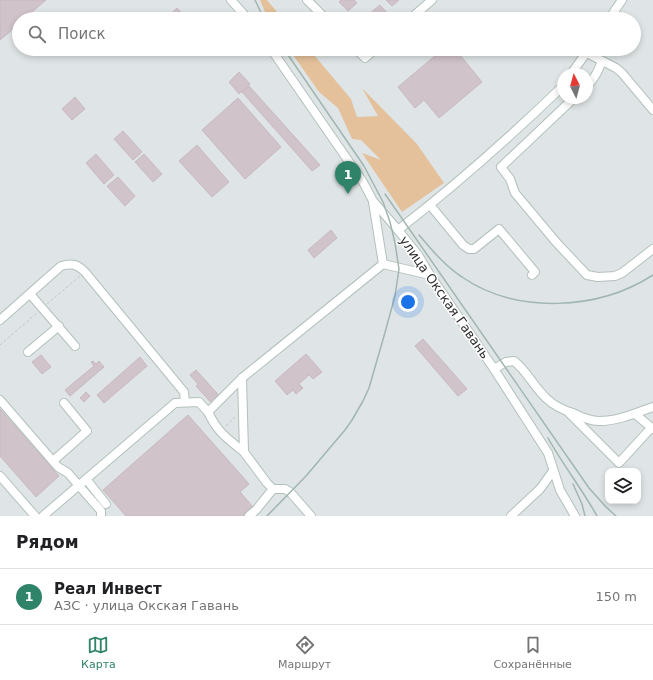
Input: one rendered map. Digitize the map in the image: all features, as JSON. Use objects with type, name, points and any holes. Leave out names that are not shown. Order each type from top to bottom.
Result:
[{"type":"street","points":[[231,0],[242,12]]},
{"type":"street","points":[[307,0],[319,12]]},
{"type":"street","points":[[418,12],[432,0]]},
{"type":"street","points":[[614,12],[622,0]]},
{"type":"street","name":"улица Окская Гавань","points":[[276,56],[363,182],[373,201],[418,255],[430,276],[494,369],[548,454],[560,490],[575,516]]},
{"type":"street","points":[[576,68],[585,56]]},
{"type":"street","points":[[595,56],[622,73],[653,110]]},
{"type":"street","points":[[593,80],[602,61]]},
{"type":"street","points":[[398,230],[430,205],[524,123],[557,92]]},
{"type":"street","points":[[568,104],[501,167],[503,172],[510,179],[515,193],[586,275],[598,277],[615,276],[622,273],[653,249]]},
{"type":"street","points":[[373,201],[383,264]]},
{"type":"street","points":[[430,205],[463,245],[469,248],[474,249],[499,229],[536,272],[532,275]]},
{"type":"street","points":[[0,320],[61,266],[71,263],[78,265],[184,392],[185,402]]},
{"type":"street","points":[[383,264],[430,276]]},
{"type":"street","points":[[208,412],[242,378],[383,264]]},
{"type":"street","points":[[30,294],[75,346]]},
{"type":"street","points":[[28,352],[59,326]]},
{"type":"street","points":[[494,369],[506,362],[514,361],[521,366],[545,398],[554,405],[586,418],[598,421],[612,420],[635,414],[653,407]]},
{"type":"street","points":[[242,378],[244,452]]},
{"type":"street","points":[[0,400],[58,467],[68,473],[101,511],[101,516]]},
{"type":"street","points":[[43,516],[175,403],[199,402],[208,412],[214,425],[244,452],[267,483],[273,489],[286,489],[290,492],[311,516]]},
{"type":"street","points":[[53,461],[87,431],[64,403]]},
{"type":"street","points":[[567,411],[619,463],[652,428],[635,414]]},
{"type":"street","points":[[511,516],[540,489],[553,471]]},
{"type":"street","points":[[0,476],[35,516]]},
{"type":"street","points":[[86,479],[106,504]]},
{"type":"street","points":[[249,516],[256,510],[273,489]]},
{"type":"path","points":[[220,432],[243,410]]},
{"type":"shaded area","points":[[0,0],[653,0],[653,516],[0,516]]},
{"type":"shaded area","points":[[260,0],[267,0],[277,12],[265,12]]},
{"type":"shaded area","points":[[294,56],[315,56],[351,99],[357,117],[378,116],[362,88],[417,144],[444,183],[402,212],[362,153],[381,160],[361,140],[352,139],[338,108],[319,92]]},
{"type":"building","points":[[0,0],[46,0],[32,12],[12,12],[12,30],[0,40]]},
{"type":"building","points":[[341,0],[354,0],[357,3],[348,11],[339,2]]},
{"type":"building","points":[[386,0],[399,0],[392,6]]},
{"type":"building","points":[[380,5],[386,12],[372,12]]},
{"type":"building","points":[[177,8],[181,12],[173,12]]},
{"type":"building","points":[[435,56],[461,56],[482,82],[439,118],[424,100],[415,108],[398,87]]},
{"type":"building","points":[[239,72],[250,84],[239,94],[229,82]]},
{"type":"building","points":[[249,86],[320,165],[312,171],[242,92]]},
{"type":"building","points":[[75,97],[85,109],[72,120],[62,109]]},
{"type":"building","points":[[238,98],[281,147],[245,179],[202,130]]},
{"type":"building","points":[[123,131],[142,152],[133,160],[114,139]]},
{"type":"building","points":[[197,145],[229,182],[212,197],[179,161]]},
{"type":"building","points":[[96,154],[114,175],[104,184],[86,163]]},
{"type":"building","points":[[144,154],[162,174],[153,182],[135,162]]},
{"type":"building","points":[[118,177],[135,196],[125,206],[107,186]]},
{"type":"building","points":[[331,230],[337,238],[314,258],[308,250]]},
{"type":"building","points":[[423,339],[467,389],[458,396],[415,346]]},
{"type":"building","points":[[306,354],[322,372],[313,379],[309,375],[299,384],[303,388],[296,394],[293,390],[287,395],[275,381]]},
{"type":"building","points":[[41,355],[51,367],[42,374],[32,362]]},
{"type":"building","points":[[140,357],[147,366],[104,403],[97,395]]},
{"type":"building","points":[[93,361],[96,364],[99,361],[104,367],[70,396],[65,390],[94,366],[91,362]]},
{"type":"building","points":[[196,370],[224,401],[216,408],[196,386],[198,384],[190,375]]},
{"type":"building","points":[[86,392],[90,396],[84,402],[80,398]]},
{"type":"building","points":[[0,409],[59,476],[36,497],[0,456]]},
{"type":"building","points":[[188,415],[249,484],[240,492],[253,507],[243,516],[126,516],[103,490]]},
{"type":"railway","points":[[255,0],[261,12]]},
{"type":"railway","points":[[267,516],[306,476],[345,430],[363,401],[369,388],[395,296],[399,269],[390,222],[383,202],[364,166],[289,56]]},
{"type":"railway","points":[[385,194],[589,488],[616,516]]},
{"type":"railway","points":[[419,235],[444,263],[456,273],[484,289],[507,298],[532,302],[558,303],[583,301],[632,287],[653,275]]},
{"type":"railway","points":[[548,438],[597,516]]},
{"type":"railway","points":[[573,484],[582,504],[585,516]]},
{"type":"place","name":"Реал Инвест","points":[[348,194]]}]
